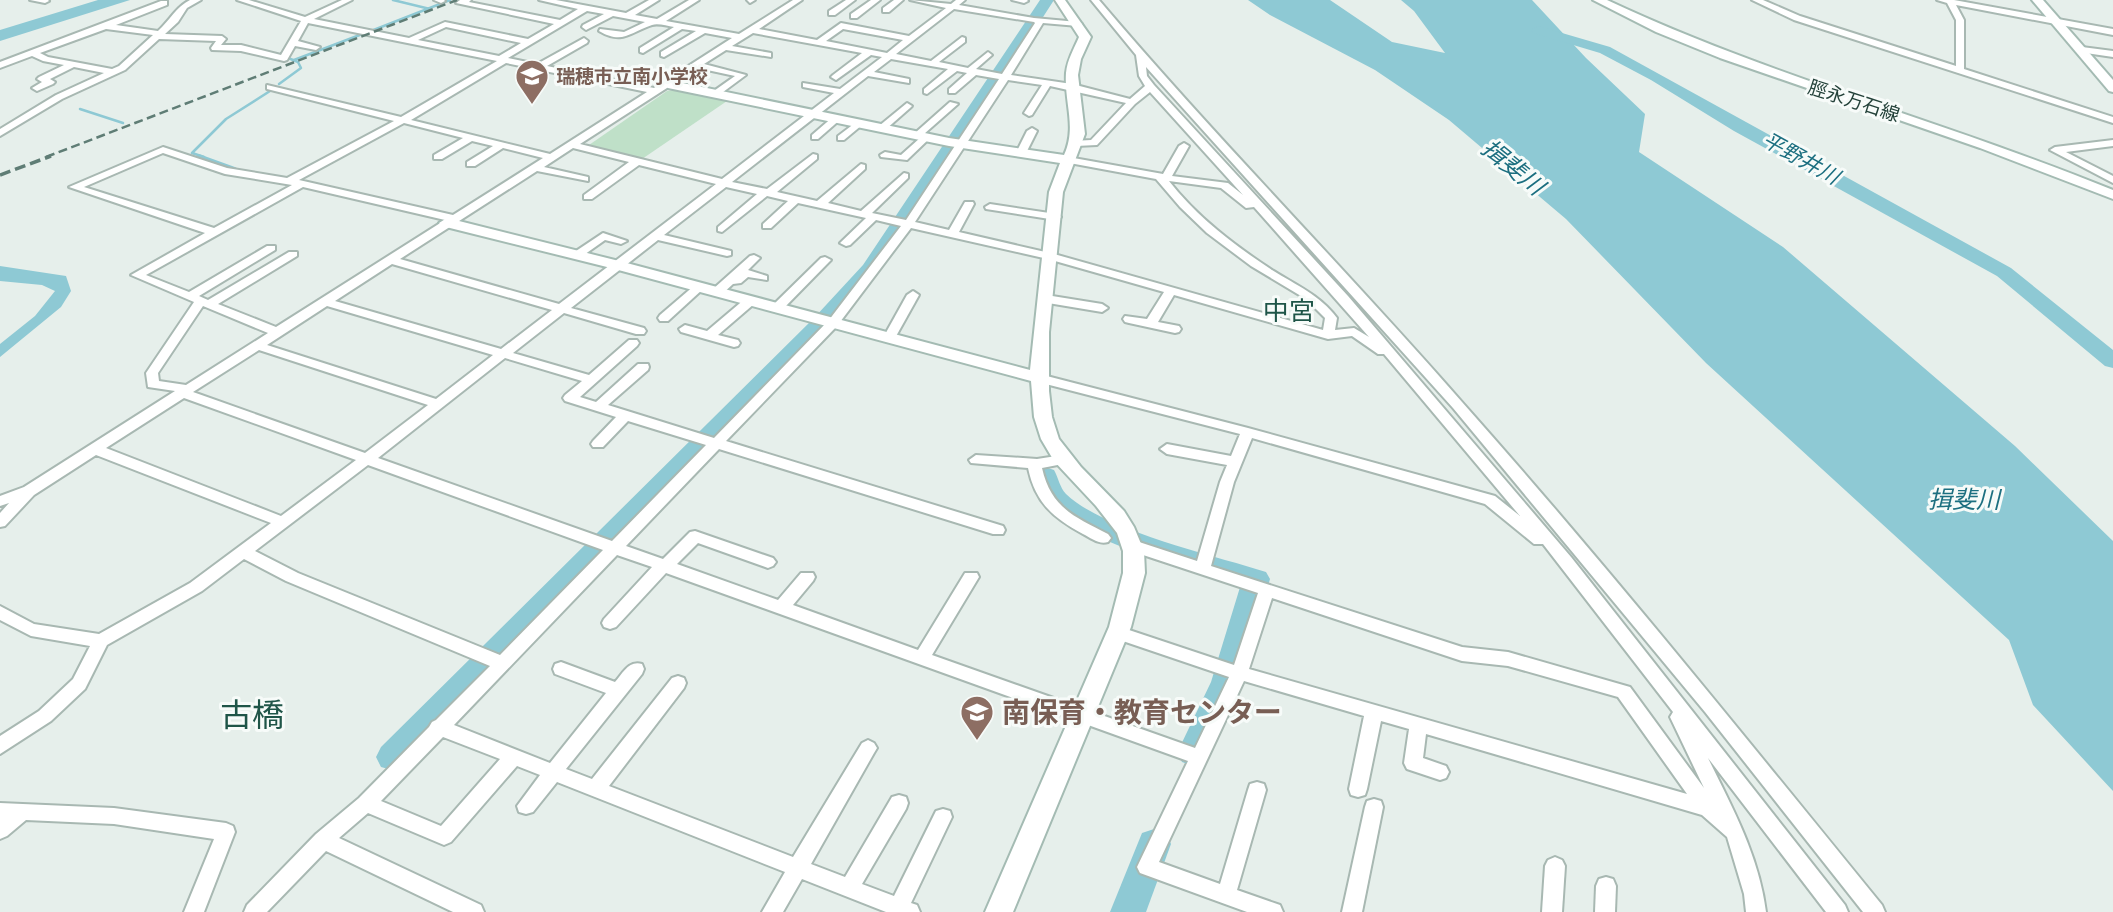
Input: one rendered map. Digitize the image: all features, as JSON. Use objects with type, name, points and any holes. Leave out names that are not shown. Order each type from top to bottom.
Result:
[{"type":"street","points":[[34,0],[45,1]]},
{"type":"street","points":[[0,133],[59,97],[113,72],[160,35],[184,6],[198,0]]},
{"type":"street","points":[[241,0],[306,20],[656,91]]},
{"type":"street","points":[[105,26],[160,35],[222,39],[215,48],[241,48],[284,58],[306,20],[348,0]]},
{"type":"street","points":[[467,0],[460,3],[559,22]]},
{"type":"street","points":[[543,0],[585,5],[612,13],[740,37]]},
{"type":"street","points":[[627,16],[655,0]]},
{"type":"street","points":[[603,31],[625,35],[695,0]]},
{"type":"street","points":[[0,501],[29,491],[797,0]]},
{"type":"street","points":[[832,13],[850,0]]},
{"type":"street","points":[[854,16],[876,0]]},
{"type":"street","points":[[886,10],[899,0]]},
{"type":"street","points":[[919,0],[1040,21],[1077,24]]},
{"type":"street","points":[[0,746],[45,716],[79,684],[101,641],[196,587],[243,552],[961,0]]},
{"type":"street","points":[[999,912],[1117,632],[1134,574],[1129,537],[1103,498],[1063,460],[1050,439],[1039,399],[1050,256],[1056,217],[1056,191],[1076,143],[1078,132],[1072,87],[1073,64],[1085,37],[1060,0]]},
{"type":"street","points":[[1095,0],[1139,53],[1458,405],[1625,604],[1875,912]]},
{"type":"street","name":"脛永万石線","points":[[1598,0],[1740,63],[1978,141],[2113,195]]},
{"type":"street","points":[[1756,0],[1797,18],[2113,120]]},
{"type":"street","points":[[2036,0],[2052,21],[2108,77],[2113,88]]},
{"type":"street","points":[[0,65],[105,26],[162,1],[184,6]]},
{"type":"street","points":[[1946,1],[1959,20],[1962,56],[1960,70]]},
{"type":"street","points":[[1946,1],[2113,32]]},
{"type":"street","points":[[277,332],[137,275],[215,232],[503,60],[585,5]]},
{"type":"street","points":[[586,27],[612,13]]},
{"type":"street","points":[[254,912],[323,840],[366,804],[833,323],[877,270],[909,225],[957,143],[1005,77],[1040,21]]},
{"type":"street","points":[[410,41],[445,24],[529,41]]},
{"type":"street","points":[[643,50],[681,26]]},
{"type":"street","points":[[818,43],[841,26],[911,39]]},
{"type":"street","points":[[664,54],[704,30]]},
{"type":"street","points":[[752,30],[1072,87],[1132,102]]},
{"type":"street","points":[[932,64],[962,40]]},
{"type":"street","points":[[537,68],[584,41]]},
{"type":"street","points":[[292,43],[316,47]]},
{"type":"street","points":[[725,47],[768,55]]},
{"type":"street","points":[[2082,50],[2113,54]]},
{"type":"street","points":[[835,77],[869,52]]},
{"type":"street","points":[[33,53],[72,65],[113,72]]},
{"type":"street","points":[[1139,53],[1143,76],[1150,87],[1344,299],[1566,561],[1838,912]]},
{"type":"street","points":[[952,91],[988,55]]},
{"type":"street","points":[[37,88],[50,82],[42,79],[72,65]]},
{"type":"street","points":[[697,65],[742,75],[716,93]]},
{"type":"street","points":[[927,91],[955,68]]},
{"type":"street","points":[[866,73],[906,81]]},
{"type":"street","points":[[1028,113],[1048,83]]},
{"type":"street","points":[[668,84],[957,143],[1163,178],[1224,185],[1257,212],[1272,219]]},
{"type":"street","points":[[806,85],[842,92]]},
{"type":"street","points":[[270,87],[552,158]]},
{"type":"street","points":[[1076,143],[1094,144],[1132,102],[1150,87]]},
{"type":"street","points":[[885,155],[903,158],[953,104]]},
{"type":"street","points":[[882,128],[907,106]]},
{"type":"street","points":[[815,136],[837,118]]},
{"type":"street","points":[[841,138],[859,123]]},
{"type":"street","points":[[1021,153],[1032,131]]},
{"type":"street","points":[[439,157],[470,138]]},
{"type":"street","points":[[2113,143],[2055,149],[2113,180]]},
{"type":"street","points":[[471,164],[502,145]]},
{"type":"street","points":[[572,145],[767,193],[1050,256],[1328,335],[1354,332]]},
{"type":"street","points":[[1163,178],[1184,146]]},
{"type":"street","points":[[215,232],[74,187],[163,149],[225,171],[294,183],[451,221],[1248,432],[1490,500],[1625,604]]},
{"type":"street","points":[[722,229],[813,157]]},
{"type":"street","points":[[587,197],[636,162]]},
{"type":"street","points":[[819,205],[861,167]]},
{"type":"street","points":[[537,168],[584,179]]},
{"type":"street","points":[[846,243],[904,176]]},
{"type":"street","points":[[1163,178],[1174,197],[1195,218],[1270,274],[1317,299],[1331,318],[1328,335]]},
{"type":"street","points":[[767,226],[796,199]]},
{"type":"street","points":[[952,235],[969,204]]},
{"type":"street","points":[[990,207],[1056,217]]},
{"type":"street","points":[[578,256],[603,236],[621,241]]},
{"type":"street","points":[[656,236],[727,253]]},
{"type":"street","points":[[1310,241],[1322,278]]},
{"type":"street","points":[[271,248],[199,302],[152,373],[153,384],[185,391],[614,549],[1195,756]]},
{"type":"street","points":[[199,302],[293,254]]},
{"type":"street","points":[[720,293],[754,258]]},
{"type":"street","points":[[389,260],[561,309],[637,337],[570,398],[998,530]]},
{"type":"street","points":[[777,308],[825,260]]},
{"type":"street","points":[[720,293],[746,273],[763,278]]},
{"type":"street","points":[[664,318],[699,287]]},
{"type":"street","points":[[1151,323],[1171,291]]},
{"type":"street","points":[[889,338],[913,295]]},
{"type":"street","points":[[1046,299],[1102,308]]},
{"type":"street","points":[[1344,299],[1354,332],[1398,361]]},
{"type":"street","points":[[709,336],[750,300]]},
{"type":"street","points":[[325,302],[590,379]]},
{"type":"street","points":[[1129,320],[1175,329]]},
{"type":"street","points":[[685,329],[734,343]]},
{"type":"street","points":[[256,345],[438,404]]},
{"type":"street","points":[[598,407],[643,367]]},
{"type":"street","points":[[598,443],[626,415]]},
{"type":"street","points":[[1203,568],[1227,482],[1248,432]]},
{"type":"street","points":[[95,449],[283,522]]},
{"type":"street","points":[[1167,449],[1236,462]]},
{"type":"street","points":[[976,460],[1034,464],[1063,460]]},
{"type":"street","points":[[1481,463],[1490,500]]},
{"type":"street","points":[[1034,464],[1037,485],[1049,506],[1103,538]]},
{"type":"street","points":[[0,522],[29,491]]},
{"type":"street","points":[[610,624],[663,566],[695,536],[768,562]]},
{"type":"street","points":[[1129,537],[1266,592],[1462,654],[1508,659],[1624,692],[1708,808],[1735,832]]},
{"type":"street","points":[[243,552],[292,577],[501,663]]},
{"type":"street","points":[[782,607],[807,577]]},
{"type":"street","points":[[922,657],[971,577]]},
{"type":"street","points":[[1266,592],[1147,867],[1273,912]]},
{"type":"street","points":[[0,612],[31,630],[101,641]]},
{"type":"street","points":[[1117,632],[1231,670],[1708,808]]},
{"type":"street","points":[[561,669],[619,691]]},
{"type":"street","points":[[526,806],[636,669]]},
{"type":"street","points":[[595,789],[678,683]]},
{"type":"street","points":[[1665,690],[1735,832],[1754,894],[1756,912]]},
{"type":"street","points":[[1358,789],[1374,711]]},
{"type":"street","points":[[1418,724],[1413,762],[1440,772]]},
{"type":"street","points":[[438,727],[905,910],[943,817]]},
{"type":"street","points":[[772,912],[868,748]]},
{"type":"street","points":[[366,804],[443,836],[513,758]]},
{"type":"street","points":[[1226,895],[1256,790]]},
{"type":"street","points":[[849,888],[899,803]]},
{"type":"street","points":[[1352,912],[1374,807]]},
{"type":"street","points":[[0,811],[114,817],[226,832],[194,912]]},
{"type":"street","points":[[0,830],[21,813]]},
{"type":"street","points":[[323,840],[474,912]]},
{"type":"street","points":[[1552,912],[1555,866]]},
{"type":"street","points":[[1605,912],[1606,886]]},
{"type":"green space","points":[[674,90],[727,101],[642,159],[589,145],[667,91]]},
{"type":"water","points":[[98,0],[130,0],[0,41],[0,30]]},
{"type":"water","name":"揖斐川","points":[[1248,0],[1330,0],[1392,42],[1445,53],[1414,11],[1401,0],[1532,0],[1586,58],[1645,114],[1639,152],[1783,247],[2015,446],[2113,541],[2113,791],[2033,705],[2009,640],[1706,363],[1566,219],[1449,120],[1375,70],[1270,15]]},
{"type":"water","points":[[0,266],[66,276],[71,291],[61,307],[0,357],[0,344],[35,316],[55,291],[42,285],[0,281]]},
{"type":"waterway","points":[[393,0],[428,9]]},
{"type":"waterway","points":[[428,9],[450,0]]},
{"type":"waterway","points":[[392,757],[822,323],[871,269],[1047,0]]},
{"type":"waterway","points":[[371,31],[428,9]]},
{"type":"waterway","name":"平野井川","points":[[1538,30],[1605,50],[1657,77],[1740,127],[2004,272],[2113,361]]},
{"type":"waterway","points":[[294,60],[365,33]]},
{"type":"waterway","points":[[279,84],[301,68],[298,62],[288,58],[289,54]]},
{"type":"waterway","points":[[451,96],[477,80]]},
{"type":"waterway","points":[[204,157],[192,153],[226,119],[270,91]]},
{"type":"waterway","points":[[80,109],[123,123]]},
{"type":"waterway","points":[[199,156],[235,169]]},
{"type":"waterway","points":[[1045,476],[1057,500],[1097,525],[1151,546],[1256,579],[1226,682],[1193,753]]},
{"type":"waterway","points":[[1128,912],[1154,844]]},
{"type":"railway","points":[[46,157],[457,0]]},
{"type":"railway","points":[[0,175],[51,156]]},
{"type":"place","name":"瑞穂市立南小学校","points":[[532,106]]},
{"type":"place","name":"南保育・教育センター","points":[[977,742]]},
{"type":"district","name":"中宮","points":[[1289,311]]},
{"type":"district","name":"古橋","points":[[252,714]]}]
